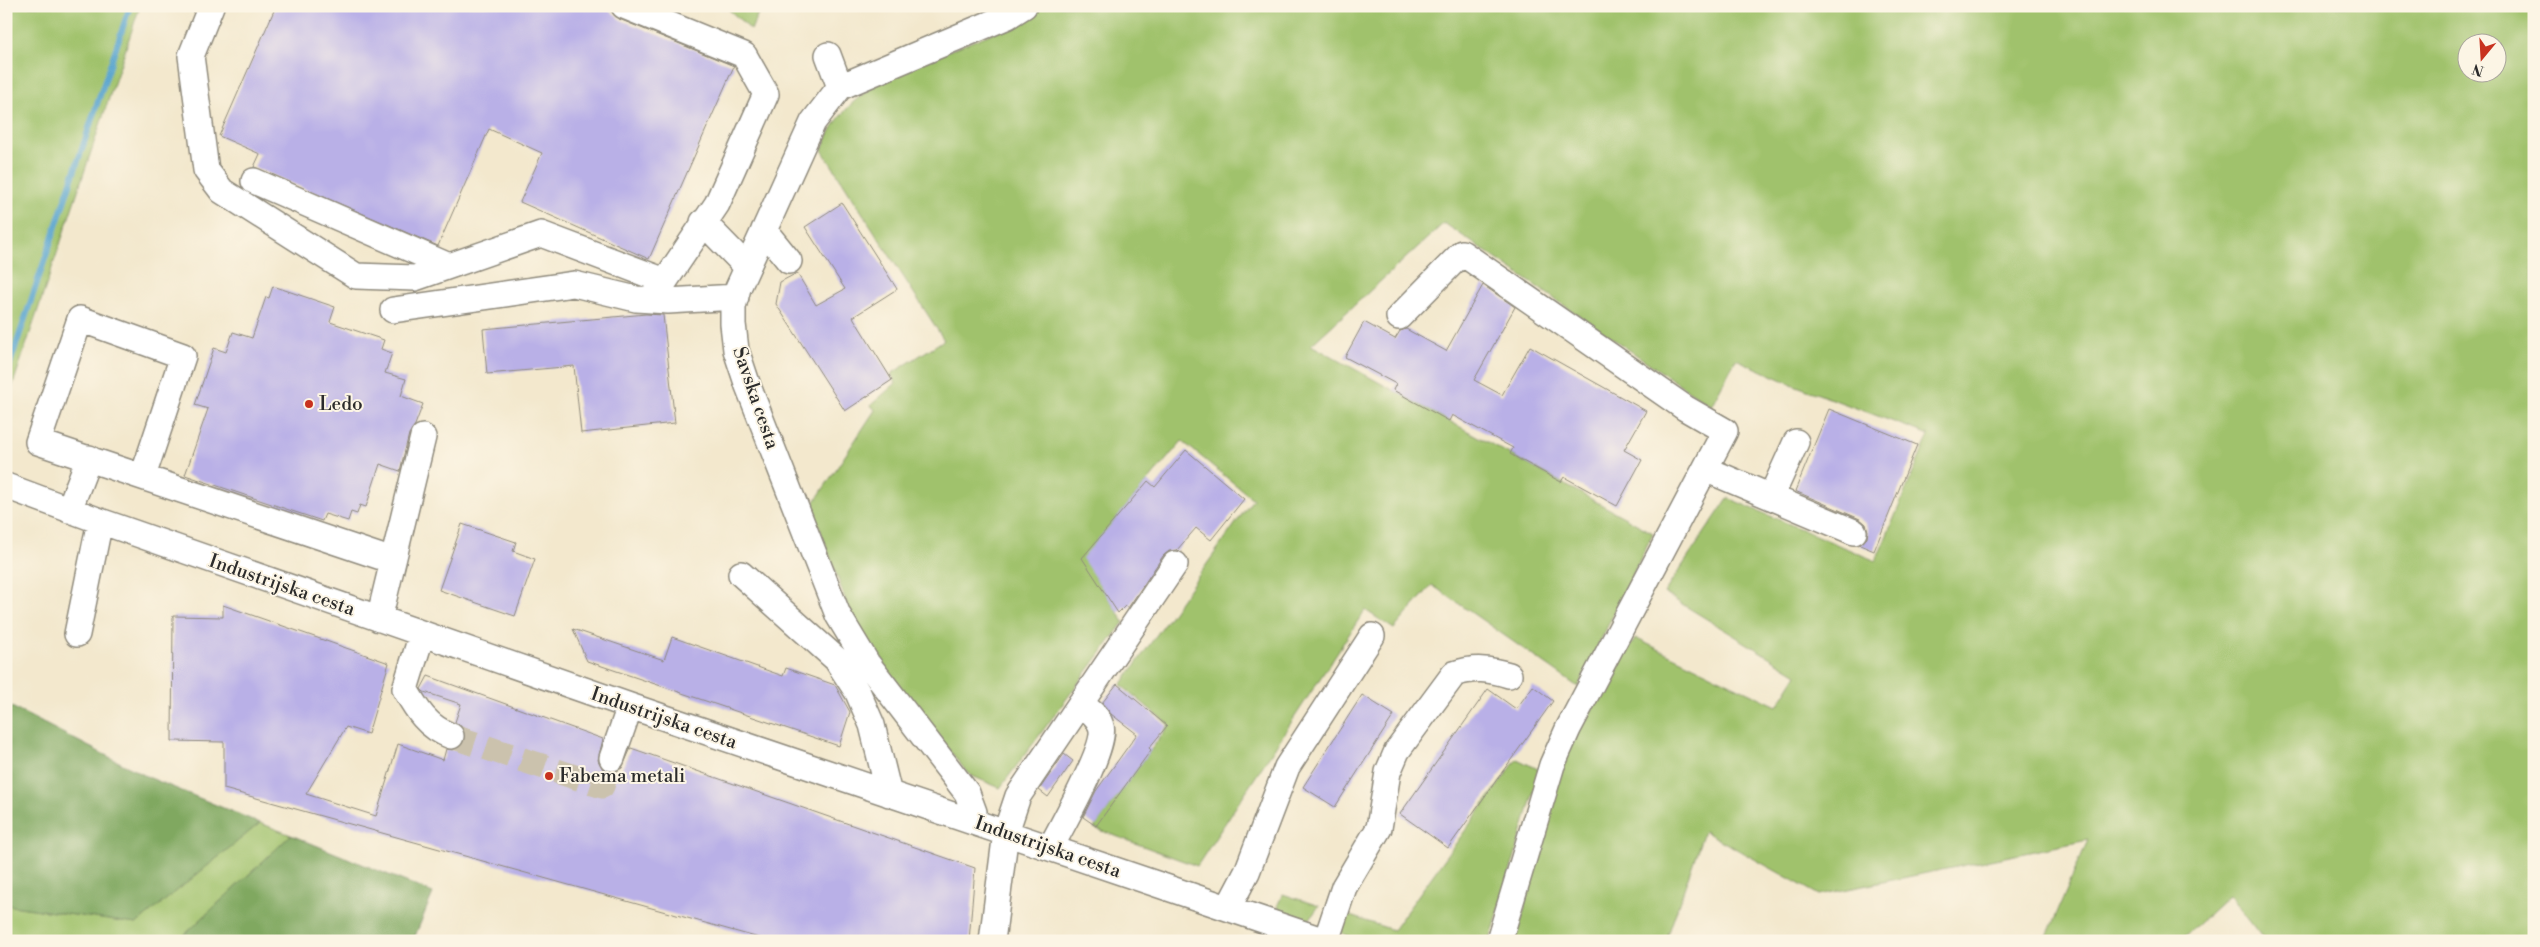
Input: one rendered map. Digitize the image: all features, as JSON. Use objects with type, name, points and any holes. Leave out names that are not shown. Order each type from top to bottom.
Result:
[{"type":"street","points":[[211,6],[191,56],[206,170],[222,191],[356,276],[415,278],[541,234],[665,281],[703,222],[717,204],[766,94],[744,55],[624,6]]},
{"type":"street","name":"Savska cesta","points":[[972,821],[974,812],[967,793],[867,663],[849,636],[830,600],[736,350],[733,307],[746,266],[813,122],[840,87],[1008,16],[1024,6]]},
{"type":"street","points":[[828,55],[840,87]]},
{"type":"street","points":[[254,181],[449,266]]},
{"type":"street","points":[[703,222],[746,266]]},
{"type":"street","points":[[764,230],[789,261]]},
{"type":"street","points":[[1399,317],[1462,253],[1685,408],[1725,431],[1568,729],[1552,765],[1499,941]]},
{"type":"street","points":[[392,310],[574,284],[636,299],[668,301],[736,297]]},
{"type":"street","points":[[143,476],[183,356],[80,319],[38,442],[393,561]]},
{"type":"street","points":[[379,619],[424,437]]},
{"type":"street","points":[[1770,497],[1796,442]]},
{"type":"street","points":[[69,510],[89,458]]},
{"type":"street","points":[[1705,469],[1854,532]]},
{"type":"street","name":"Industrijska cesta","points":[[6,486],[100,521],[630,706],[1326,941]]},
{"type":"street","points":[[77,634],[100,521]]},
{"type":"street","points":[[992,941],[1006,832],[1018,796],[1175,564]]},
{"type":"street","points":[[741,574],[836,660],[858,693],[872,725],[889,794]]},
{"type":"street","points":[[422,634],[405,689],[420,716],[441,732],[451,736]]},
{"type":"street","points":[[1228,908],[1247,872],[1287,767],[1372,636]]},
{"type":"street","points":[[1326,941],[1344,886],[1379,828],[1388,772],[1397,751],[1454,674],[1467,669],[1482,668],[1509,675]]},
{"type":"street","points":[[1051,847],[1100,747],[1102,726],[1097,717],[1080,704]]},
{"type":"street","points":[[612,758],[630,706]]},
{"type":"green space","points":[[6,6],[140,6],[6,405]]},
{"type":"green space","points":[[725,6],[761,6],[751,30]]},
{"type":"green space","points":[[1039,6],[2534,6],[2534,941],[2265,941],[2229,895],[2180,941],[2045,941],[2088,840],[1819,895],[1704,831],[1666,941],[1516,941],[1564,757],[1635,638],[1777,706],[1797,674],[1664,593],[1728,498],[1876,561],[1929,435],[1794,385],[1736,359],[1711,406],[1444,223],[1311,345],[1653,533],[1578,687],[1432,585],[1394,629],[1365,610],[1197,866],[1094,828],[1169,725],[1121,685],[1253,499],[1182,441],[1083,558],[1124,622],[1000,788],[972,776],[965,770],[883,665],[866,639],[849,610],[812,506],[875,410],[871,405],[896,383],[891,374],[944,340],[822,150],[838,120],[860,96],[887,78],[917,63],[981,38],[1012,23]]},
{"type":"green space","points":[[6,704],[148,777],[260,823],[136,924],[6,905]]},
{"type":"green space","points":[[1517,759],[1540,770],[1490,941],[1362,941],[1341,933],[1344,914],[1393,930]]},
{"type":"green space","points":[[260,823],[291,835],[178,941],[6,941],[6,905],[136,924]]},
{"type":"green space","points":[[291,835],[433,893],[413,941],[178,941]]},
{"type":"green space","points":[[1283,894],[1319,906],[1309,920],[1303,921],[1279,910],[1278,904]]},
{"type":"building","points":[[276,6],[599,6],[611,11],[619,19],[734,66],[649,259],[520,202],[542,153],[489,129],[438,246],[254,167],[260,154],[219,136]]},
{"type":"building","points":[[842,203],[897,289],[853,317],[892,380],[845,411],[776,304],[780,282],[797,273],[816,305],[845,289],[805,227]]},
{"type":"building","points":[[1483,285],[1515,307],[1474,380],[1502,395],[1530,346],[1646,411],[1624,450],[1642,460],[1617,506],[1564,477],[1561,482],[1510,454],[1513,448],[1452,415],[1449,421],[1393,390],[1396,384],[1345,357],[1364,322],[1395,339],[1400,331],[1406,329],[1446,351]]},
{"type":"building","name":"Ledo","points":[[273,286],[335,307],[330,322],[384,340],[381,349],[392,353],[385,373],[406,379],[401,396],[423,404],[415,425],[409,434],[400,471],[380,464],[366,507],[360,505],[357,514],[351,512],[348,521],[325,514],[322,521],[185,475],[208,409],[195,405],[214,348],[226,352],[233,332],[252,338],[266,297],[269,298]]},
{"type":"building","points":[[646,314],[663,315],[675,423],[581,433],[574,366],[487,374],[483,329]]},
{"type":"building","points":[[1829,409],[1917,445],[1874,551],[1860,545],[1867,538],[1868,531],[1866,524],[1860,519],[1795,491]]},
{"type":"building","points":[[1186,450],[1244,499],[1211,540],[1196,528],[1177,550],[1169,551],[1163,556],[1128,608],[1125,606],[1118,613],[1082,558],[1148,481],[1155,487]]},
{"type":"building","points":[[462,524],[516,542],[513,551],[535,559],[515,616],[439,590]]},
{"type":"building","name":"Fabema metali","points":[[223,605],[389,663],[368,734],[346,727],[306,794],[376,816],[398,744],[443,760],[446,749],[453,750],[460,747],[464,741],[465,734],[462,727],[455,722],[461,704],[424,692],[421,689],[428,676],[603,739],[598,760],[602,768],[608,772],[615,772],[622,768],[631,748],[975,868],[969,941],[770,941],[224,789],[224,742],[172,741],[173,616],[223,617]]},
{"type":"building","points":[[573,629],[664,660],[672,637],[783,676],[786,668],[835,685],[850,712],[839,746],[587,661]]},
{"type":"building","points":[[1117,684],[1167,726],[1149,748],[1151,750],[1096,826],[1083,817],[1096,791],[1137,734],[1111,714],[1102,703]]},
{"type":"building","points":[[1533,686],[1553,701],[1448,848],[1400,814],[1488,689],[1516,709]]},
{"type":"building","points":[[1362,695],[1394,715],[1335,807],[1303,787]]},
{"type":"building","points":[[1064,754],[1073,761],[1048,797],[1039,790]]},
{"type":"waterway","points":[[6,375],[130,6]]},
{"type":"tunnel","points":[[451,736],[602,786],[612,758]]},
{"type":"place","name":"Ledo","points":[[309,404]]},
{"type":"place","name":"Fabema metali","points":[[549,776]]}]
